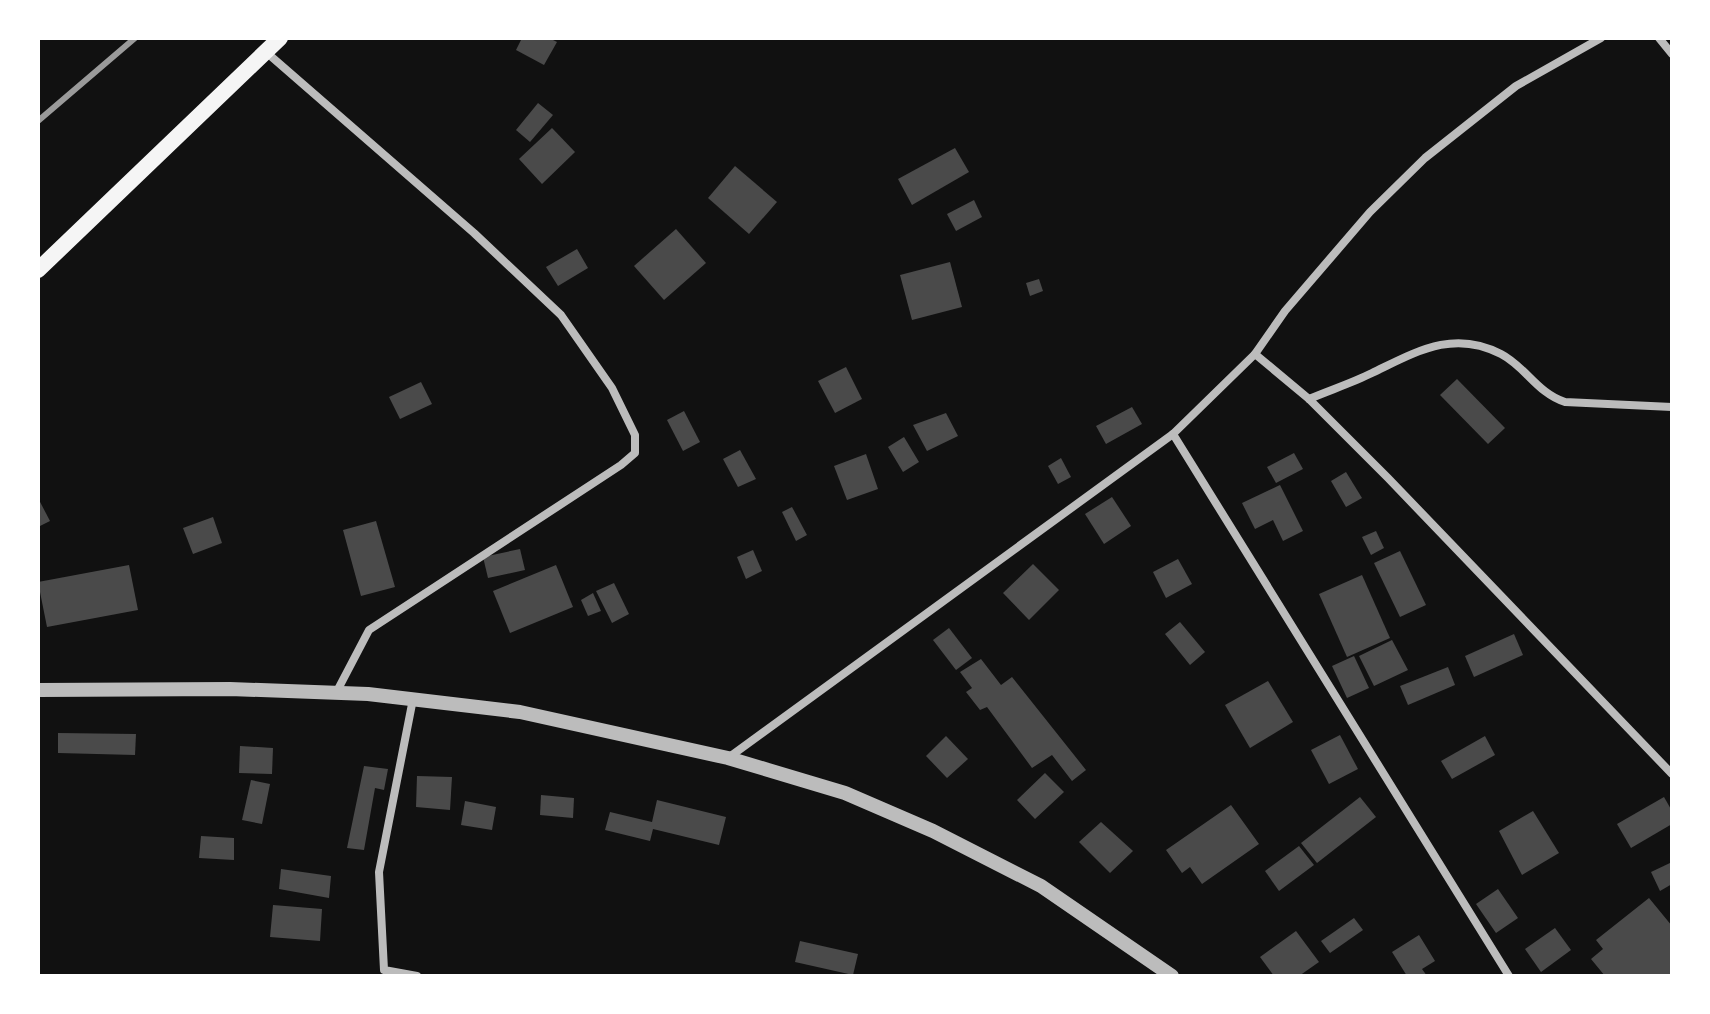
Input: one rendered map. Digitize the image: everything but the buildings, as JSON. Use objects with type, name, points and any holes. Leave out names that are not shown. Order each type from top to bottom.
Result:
[{"type":"main road","points":[[38,270],[280,38]]},
{"type":"street","points":[[728,758],[1173,434],[1255,354],[1285,311],[1370,212],[1425,158],[1516,86],[1601,38]]},
{"type":"street","points":[[1659,38],[1672,54]]},
{"type":"street","points":[[266,52],[474,233],[561,315],[612,388],[635,435],[635,453],[621,465],[369,630],[336,693]]},
{"type":"street","points":[[1309,399],[1414,352],[1459,341],[1481,344],[1505,355],[1550,397],[1565,402],[1672,407]]},
{"type":"street","points":[[1255,354],[1309,399],[1672,774]]},
{"type":"street","points":[[1173,434],[1509,976]]},
{"type":"street","points":[[38,690],[230,689],[413,699],[520,712],[728,758],[845,793],[933,831],[1041,886],[1172,976]]},
{"type":"street","points":[[413,699],[379,872],[384,973],[417,976]]},
{"type":"railway","points":[[38,121],[135,38]]}]
